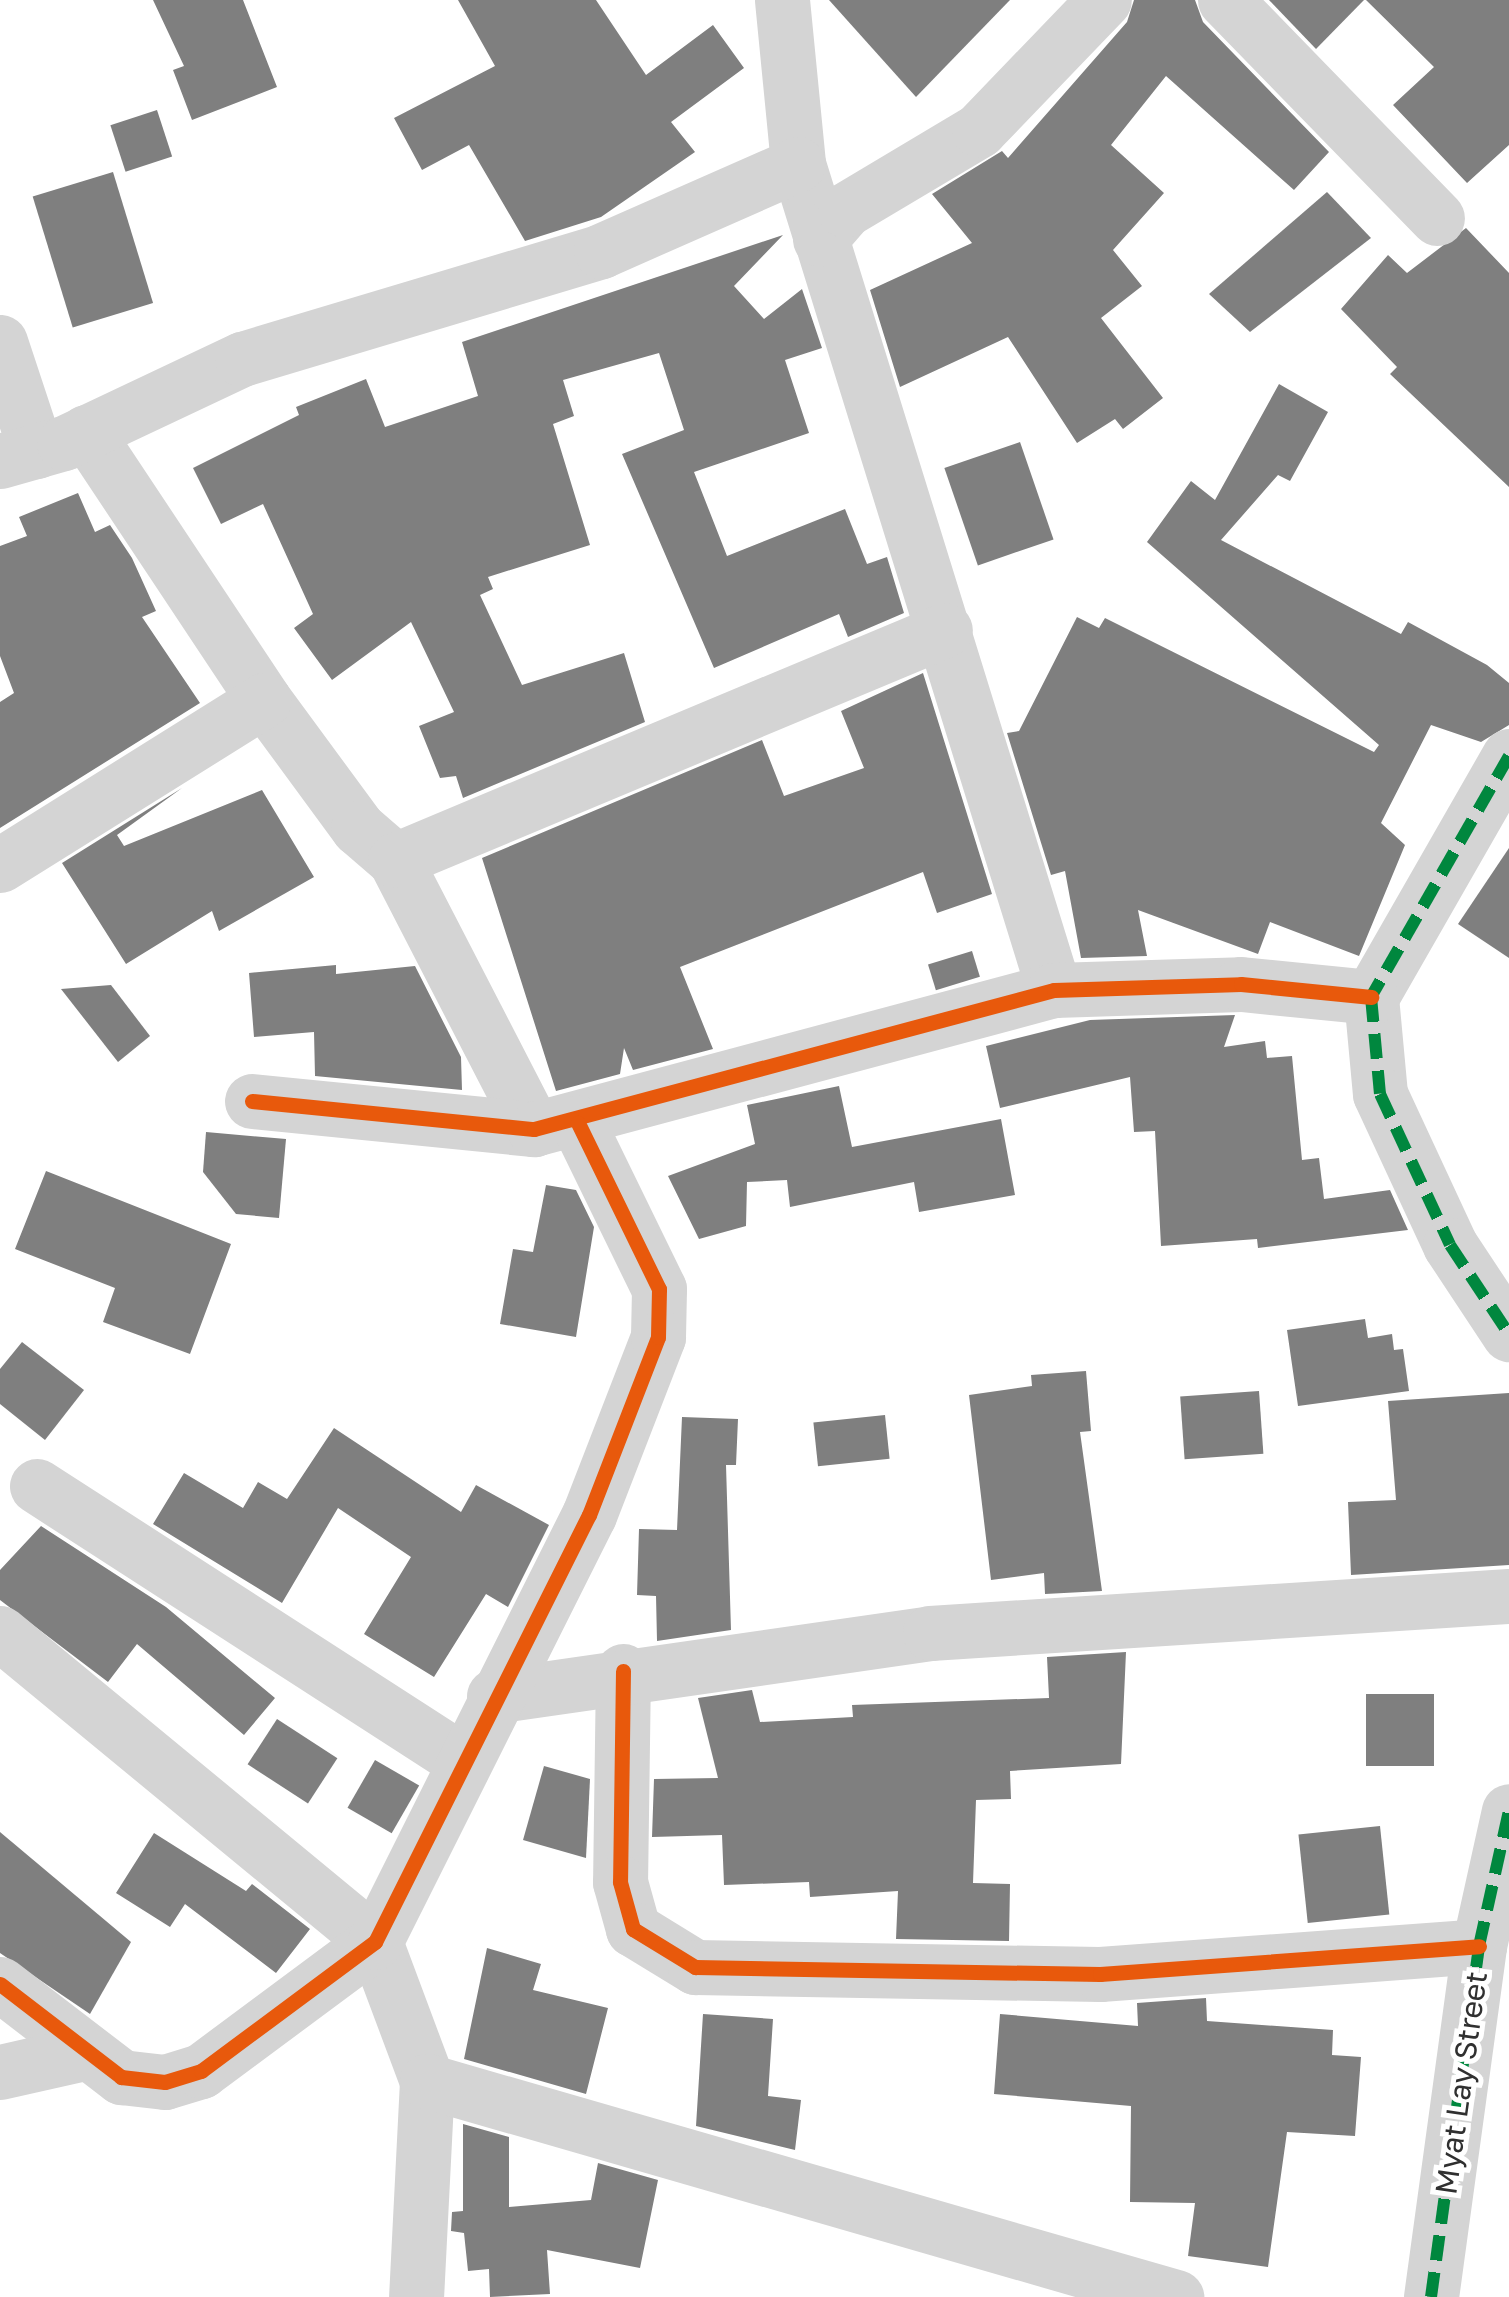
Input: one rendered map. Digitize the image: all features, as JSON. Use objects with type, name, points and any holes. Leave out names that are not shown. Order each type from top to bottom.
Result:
[{"type":"street","points":[[782,0],[798,164],[1054,990]]},
{"type":"street","points":[[820,239],[845,210],[980,130],[1104,0]]},
{"type":"street","points":[[1224,0],[1437,218]]},
{"type":"street","points":[[0,342],[18,456],[86,432],[242,360],[600,251],[798,164]]},
{"type":"street","points":[[0,1984],[121,2077],[165,2082],[201,2071],[375,1942],[494,1696],[590,1515],[658,1336],[659,1290],[395,860],[358,828],[264,700],[86,432]]},
{"type":"street","points":[[395,860],[945,630]]},
{"type":"street","points":[[0,864],[264,700]]},
{"type":"street","points":[[1509,756],[1371,997],[1380,1094],[1450,1245],[1509,1334]]},
{"type":"street","points":[[252,1101],[556,1126],[1054,990],[1241,984],[1371,997]]},
{"type":"street","points":[[38,1486],[463,1760]]},
{"type":"street","points":[[494,1696],[623,1671],[930,1633],[1509,1596]]},
{"type":"street","points":[[0,1633],[375,1942],[427,2081],[416,2297]]},
{"type":"street","points":[[623,1671],[620,1882],[633,1929],[695,1967],[1100,1974],[1480,1946]]},
{"type":"street","name":"Myat Lay Street","points":[[1432,2297],[1480,1946],[1509,1811]]},
{"type":"street","points":[[0,2072],[88,2052]]},
{"type":"street","points":[[427,2081],[1176,2297]]},
{"type":"building","points":[[153,0],[243,0],[277,87],[192,120],[173,70],[184,66]]},
{"type":"building","points":[[458,0],[596,0],[646,75],[713,25],[744,68],[671,122],[695,152],[601,217],[525,241],[469,145],[422,170],[394,118],[495,66]]},
{"type":"building","points":[[829,0],[1010,0],[916,97]]},
{"type":"building","points":[[1134,0],[1195,0],[1203,22],[1329,152],[1294,190],[1166,76],[1111,145],[1164,193],[1113,250],[1142,286],[1101,318],[1163,398],[1123,429],[1115,419],[1077,443],[1008,337],[900,387],[870,290],[972,243],[932,194],[1002,151],[1008,158],[1127,22]]},
{"type":"building","points":[[1269,0],[1364,0],[1316,49]]},
{"type":"building","points":[[1366,0],[1509,0],[1509,145],[1467,183],[1393,105],[1434,67]]},
{"type":"building","points":[[157,110],[172,157],[126,172],[110,125]]},
{"type":"building","points":[[113,172],[153,303],[73,328],[33,197]]},
{"type":"building","points":[[1327,192],[1371,238],[1250,332],[1209,294]]},
{"type":"building","points":[[1466,228],[1509,273],[1509,487],[1390,374],[1397,367],[1341,309],[1388,255],[1407,273]]},
{"type":"building","points":[[783,235],[734,286],[764,319],[802,289],[822,348],[785,360],[809,433],[694,472],[727,556],[845,509],[867,564],[887,557],[904,613],[848,637],[839,614],[714,668],[622,454],[684,430],[659,353],[563,380],[574,416],[553,424],[590,545],[488,577],[493,589],[480,595],[522,685],[624,653],[645,722],[463,798],[456,776],[440,778],[419,726],[454,712],[411,622],[332,680],[294,628],[313,614],[263,504],[221,524],[193,468],[299,415],[296,407],[366,379],[385,427],[478,396],[462,342]]},
{"type":"building","points":[[1279,384],[1328,412],[1290,481],[1278,475],[1221,540],[1401,634],[1408,622],[1487,665],[1509,683],[1509,725],[1481,742],[1431,725],[1381,823],[1405,845],[1359,956],[1270,922],[1258,954],[1138,910],[1147,956],[1081,958],[1065,871],[1051,875],[1007,733],[1019,731],[1077,617],[1099,628],[1105,618],[1374,752],[1379,745],[1147,542],[1191,481],[1215,500]]},
{"type":"building","points":[[1020,442],[1054,539],[978,565],[944,468]]},
{"type":"building","points":[[78,493],[95,532],[110,525],[132,558],[156,611],[142,617],[200,703],[0,828],[0,702],[14,693],[0,656],[0,546],[27,536],[19,517]]},
{"type":"building","points":[[923,673],[992,894],[937,913],[923,872],[680,967],[713,1049],[633,1070],[624,1048],[620,1074],[556,1091],[482,858],[762,740],[784,796],[864,768],[841,711]]},
{"type":"building","points":[[182,788],[117,835],[124,846],[262,790],[314,877],[219,931],[212,911],[126,964],[62,863]]},
{"type":"building","points":[[1509,848],[1509,958],[1458,924]]},
{"type":"building","points":[[972,951],[980,977],[936,990],[928,964]]},
{"type":"building","points":[[336,965],[336,974],[415,966],[461,1057],[462,1090],[315,1076],[314,1032],[254,1037],[249,973]]},
{"type":"building","points":[[111,985],[150,1036],[118,1062],[61,989]]},
{"type":"building","points":[[1235,1015],[1224,1047],[1265,1041],[1267,1058],[1292,1056],[1302,1160],[1319,1158],[1324,1199],[1390,1190],[1408,1230],[1258,1248],[1257,1239],[1161,1246],[1155,1131],[1134,1132],[1130,1077],[1000,1108],[986,1046],[1090,1020]]},
{"type":"building","points":[[839,1086],[852,1147],[1001,1119],[1015,1195],[919,1212],[914,1182],[790,1207],[787,1180],[747,1182],[746,1226],[699,1239],[668,1176],[755,1144],[747,1105]]},
{"type":"building","points":[[206,1132],[286,1139],[279,1218],[236,1214],[203,1172]]},
{"type":"building","points":[[46,1171],[231,1244],[190,1354],[103,1322],[115,1288],[15,1249]]},
{"type":"building","points":[[546,1185],[576,1190],[594,1227],[576,1337],[500,1324],[513,1249],[533,1252]]},
{"type":"building","points":[[1365,1319],[1368,1338],[1392,1334],[1394,1350],[1403,1349],[1409,1391],[1298,1406],[1287,1330]]},
{"type":"building","points":[[22,1342],[84,1390],[45,1440],[0,1404],[0,1369]]},
{"type":"building","points":[[1086,1371],[1091,1431],[1080,1432],[1102,1591],[1045,1594],[1044,1573],[991,1580],[969,1395],[1032,1386],[1031,1375]]},
{"type":"building","points":[[1259,1391],[1263,1454],[1185,1459],[1180,1397]]},
{"type":"building","points":[[1509,1393],[1509,1565],[1351,1575],[1348,1502],[1396,1500],[1388,1401]]},
{"type":"building","points":[[885,1415],[890,1459],[818,1466],[813,1423]]},
{"type":"building","points":[[682,1417],[738,1419],[736,1465],[726,1465],[731,1630],[657,1641],[656,1596],[637,1595],[639,1529],[677,1530]]},
{"type":"building","points":[[334,1428],[461,1512],[476,1485],[549,1525],[508,1607],[486,1594],[434,1677],[364,1634],[411,1557],[338,1508],[282,1603],[153,1524],[184,1473],[243,1508],[258,1482],[287,1499]]},
{"type":"building","points":[[41,1526],[166,1607],[275,1698],[244,1735],[137,1644],[108,1682],[0,1600],[0,1570]]},
{"type":"building","points":[[1126,1652],[1121,1764],[1010,1771],[1011,1799],[976,1800],[973,1883],[1010,1884],[1009,1941],[896,1939],[898,1891],[810,1897],[809,1882],[724,1885],[722,1835],[652,1837],[654,1779],[718,1778],[698,1698],[752,1690],[760,1722],[853,1717],[852,1705],[1049,1698],[1047,1657]]},
{"type":"building","points":[[1366,1694],[1434,1694],[1434,1766],[1366,1766]]},
{"type":"building","points":[[277,1719],[337,1758],[308,1804],[248,1764]]},
{"type":"building","points":[[375,1760],[419,1786],[392,1833],[348,1808]]},
{"type":"building","points":[[544,1766],[590,1779],[586,1858],[523,1840]]},
{"type":"building","points":[[1380,1826],[1389,1915],[1308,1923],[1298,1835]]},
{"type":"building","points":[[0,1832],[131,1942],[90,2014],[0,1953]]},
{"type":"building","points":[[154,1833],[246,1891],[252,1884],[310,1929],[276,1973],[185,1904],[170,1927],[116,1893]]},
{"type":"building","points":[[487,1948],[541,1964],[533,1990],[608,2008],[586,2094],[464,2059]]},
{"type":"building","points":[[1206,1998],[1207,2021],[1333,2030],[1332,2055],[1361,2057],[1355,2136],[1287,2132],[1268,2267],[1188,2256],[1195,2203],[1130,2202],[1131,2106],[994,2094],[1000,2014],[1138,2026],[1137,2003]]},
{"type":"building","points":[[703,2014],[773,2019],[768,2096],[801,2100],[795,2150],[696,2126]]},
{"type":"building","points":[[463,2124],[509,2137],[509,2207],[591,2200],[598,2163],[658,2180],[640,2268],[547,2250],[550,2294],[490,2297],[489,2269],[468,2271],[464,2233],[451,2231],[452,2212],[463,2211]]},
{"type":"marked path","points":[[1509,756],[1371,997],[1380,1094],[1450,1245],[1509,1334]]},
{"type":"marked path","points":[[1431,2297],[1479,1946],[1509,1811]]},
{"type":"cycle path","points":[[252,1101],[534,1129],[1054,990],[1241,984],[1371,997]]},
{"type":"cycle path","points":[[0,1984],[121,2077],[165,2082],[201,2071],[375,1942],[589,1515],[658,1337],[659,1289],[578,1123]]},
{"type":"cycle path","points":[[623,1671],[620,1882],[633,1929],[695,1967],[1100,1974],[1479,1946]]}]
